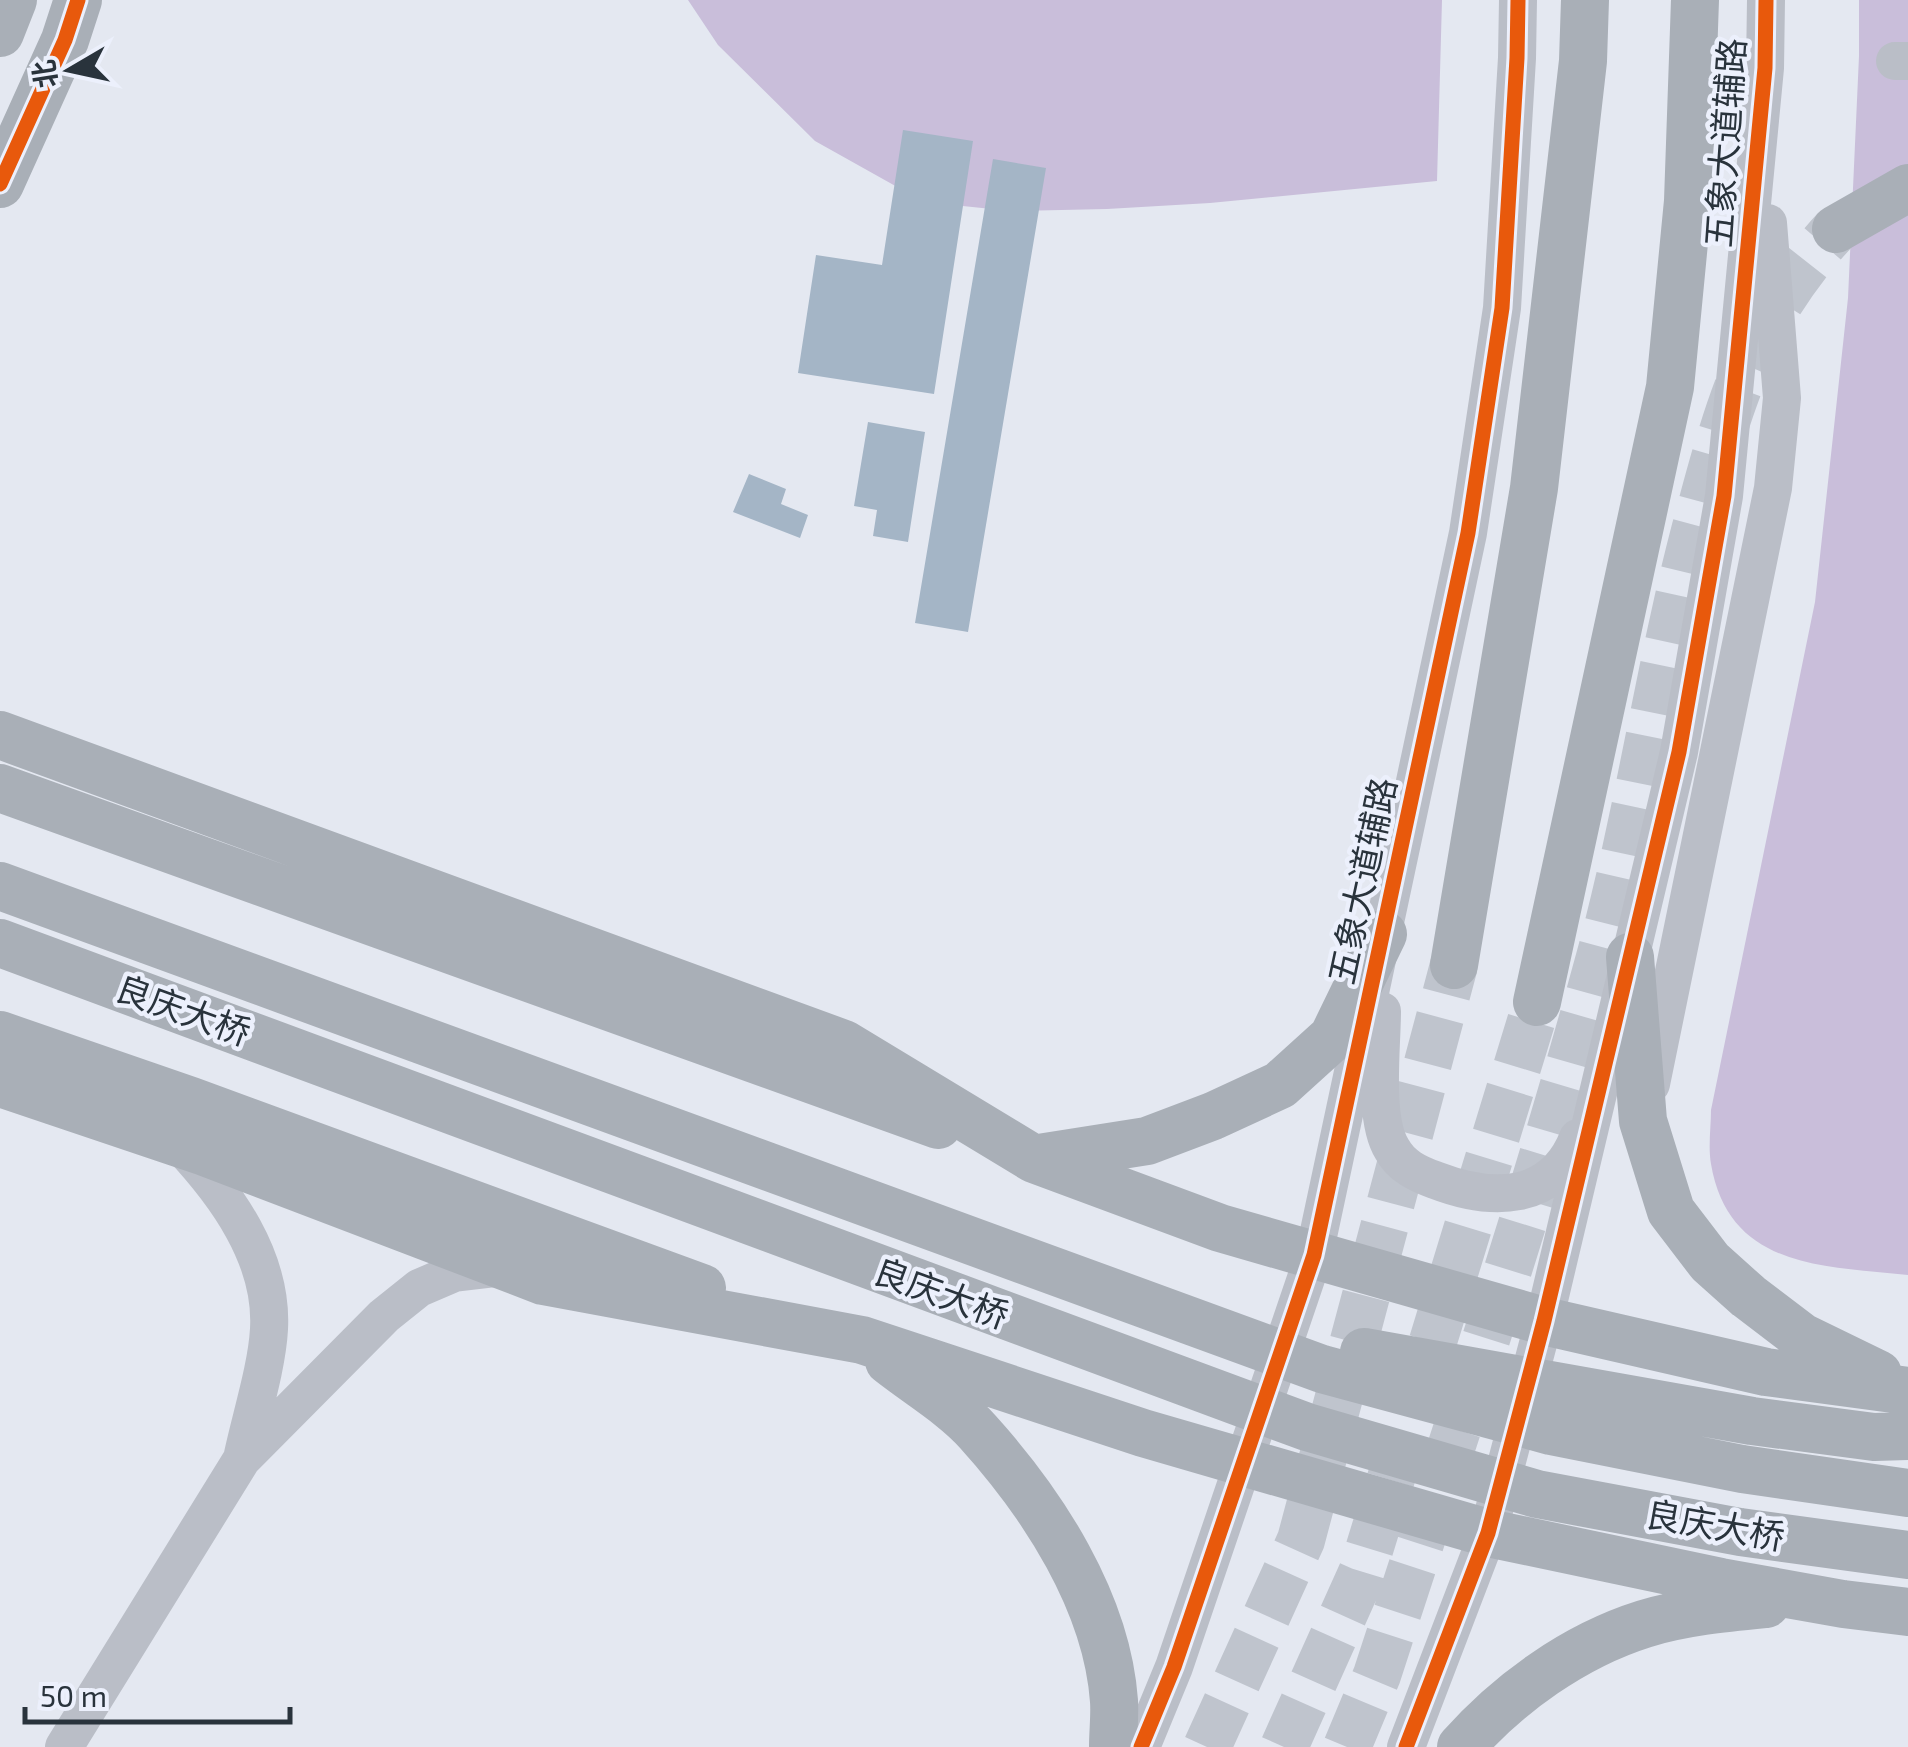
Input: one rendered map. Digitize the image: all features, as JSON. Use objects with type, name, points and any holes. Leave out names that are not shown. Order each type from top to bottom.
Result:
[{"type":"main road","points":[[0,34],[13,0]]},
{"type":"main road","points":[[0,184],[65,40],[78,0]]},
{"type":"main road","points":[[1454,965],[1534,488],[1584,61],[1585,0]]},
{"type":"main road","points":[[1537,1002],[1670,388],[1688,200],[1695,0]]},
{"type":"main road","points":[[1836,229],[1908,188]]},
{"type":"main road","points":[[0,718],[53,756]]},
{"type":"main road","points":[[0,735],[844,1044],[1034,1159],[1146,1140],[1213,1116],[1280,1085],[1332,1037],[1382,934]]},
{"type":"main road","points":[[0,788],[1220,1228],[1544,1321],[1766,1372],[1908,1390]]},
{"type":"main road","name":"良庆大桥","points":[[0,886],[1322,1369],[1551,1431],[1742,1469],[1908,1493]]},
{"type":"main road","name":"良庆大桥","points":[[0,942],[1307,1427],[1537,1494],[1740,1532],[1908,1555]]},
{"type":"main road","points":[[1630,957],[1643,1121],[1671,1211],[1710,1262],[1802,1337],[1908,1390]]},
{"type":"main road","points":[[0,1035],[543,1281],[862,1340],[976,1430],[1031,1500],[1066,1553],[1100,1630],[1114,1699],[1113,1747]]},
{"type":"main road","points":[[0,1082],[185,1122],[1125,1427],[1488,1533],[1813,1599],[1908,1612]]},
{"type":"main road","points":[[1189,1320],[1752,1421],[1874,1436],[1908,1436]]},
{"type":"main road","points":[[1460,1747],[1483,1722],[1535,1680],[1583,1652],[1643,1625],[1706,1610],[1813,1599]]},
{"type":"street","name":"五象大道辅路","points":[[1141,1747],[1174,1667],[1314,1254],[1468,534],[1502,308],[1518,0]]},
{"type":"street","name":"五象大道辅路","points":[[1406,1747],[1488,1533],[1544,1321],[1679,752],[1724,496],[1760,122],[1766,0]]},
{"type":"street","points":[[1643,1121],[1773,488],[1782,398],[1760,122]]},
{"type":"street","points":[[1382,934],[1382,1115],[1391,1149],[1413,1172],[1455,1188],[1490,1194],[1517,1192],[1550,1179],[1570,1160],[1601,1080]]},
{"type":"street","points":[[185,1122],[250,1243],[267,1286],[269,1330],[242,1459]]},
{"type":"street","points":[[64,1747],[242,1459],[384,1316],[419,1288],[454,1273],[506,1267]]},
{"type":"shaded area","points":[[688,0],[1442,0],[1437,181],[1107,209],[1011,211],[924,202],[815,141],[718,45]]},
{"type":"shaded area","points":[[1859,0],[1908,0],[1908,1275],[1814,1264],[1759,1243],[1738,1224],[1721,1199],[1710,1151],[1711,1110],[1815,602],[1848,298]]},
{"type":"building","points":[[903,130],[973,141],[934,394],[798,373],[816,255],[882,265]]},
{"type":"building","points":[[993,159],[1046,168],[968,632],[915,623]]},
{"type":"building","points":[[868,422],[925,432],[908,542],[873,536],[877,510],[854,506]]},
{"type":"building","points":[[749,474],[786,489],[781,504],[808,515],[800,538],[733,512]]},
{"type":"tunnel","points":[[1347,1747],[1377,1675],[1436,1495],[1577,1041],[1627,846],[1682,583],[1731,408],[1745,370],[1782,299],[1836,229]]},
{"type":"tunnel","points":[[1207,1747],[1301,1540],[1454,965]]},
{"type":"tunnel","points":[[1284,1747],[1362,1573],[1537,1002]]},
{"type":"cycle path","points":[[0,184],[65,40],[78,0]]},
{"type":"cycle path","points":[[1141,1747],[1174,1667],[1314,1255],[1468,533],[1502,308],[1518,0]]},
{"type":"cycle path","points":[[1406,1747],[1488,1533],[1544,1321],[1679,752],[1724,496],[1765,68],[1766,0]]}]
